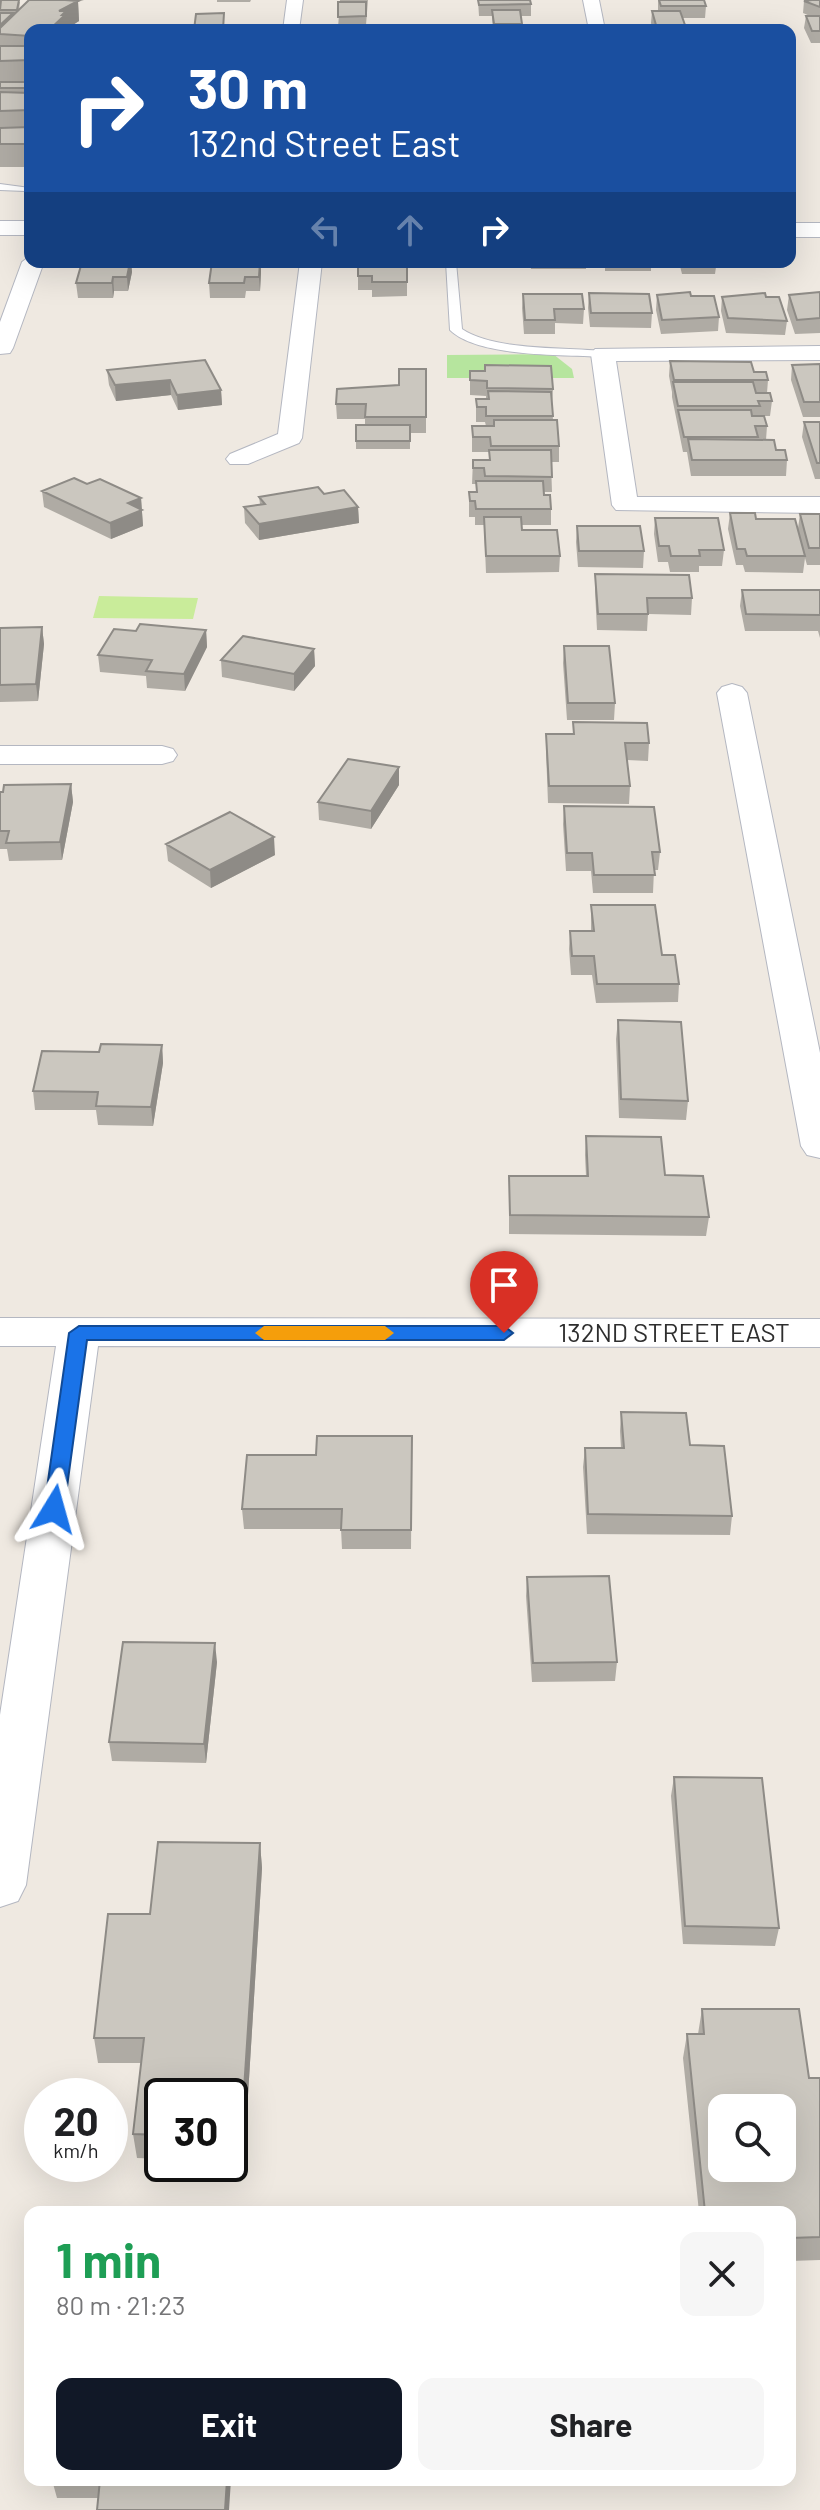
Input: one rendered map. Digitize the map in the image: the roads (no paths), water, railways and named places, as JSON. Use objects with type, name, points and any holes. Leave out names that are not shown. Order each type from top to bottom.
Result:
[{"type":"street","points":[[292,24],[295,0]]},
{"type":"street","points":[[591,0],[596,24]]},
{"type":"street","points":[[0,228],[24,228]]},
{"type":"street","points":[[796,230],[820,230]]},
{"type":"street","points":[[2,348],[31,268]]},
{"type":"street","points":[[239,459],[290,438],[310,268]]},
{"type":"street","points":[[820,353],[603,354],[625,505],[820,505]]},
{"type":"street","points":[[732,693],[820,1146]]},
{"type":"street","points":[[0,755],[162,755]]},
{"type":"street","name":"132ND STREET EAST","points":[[0,1332],[820,1333]]},
{"type":"street","points":[[0,1885],[79,1333]]},
{"type":"lane","points":[[0,187],[24,188]]},
{"type":"lane","points":[[451,268],[456,330],[460,336],[492,343],[603,354]]}]
